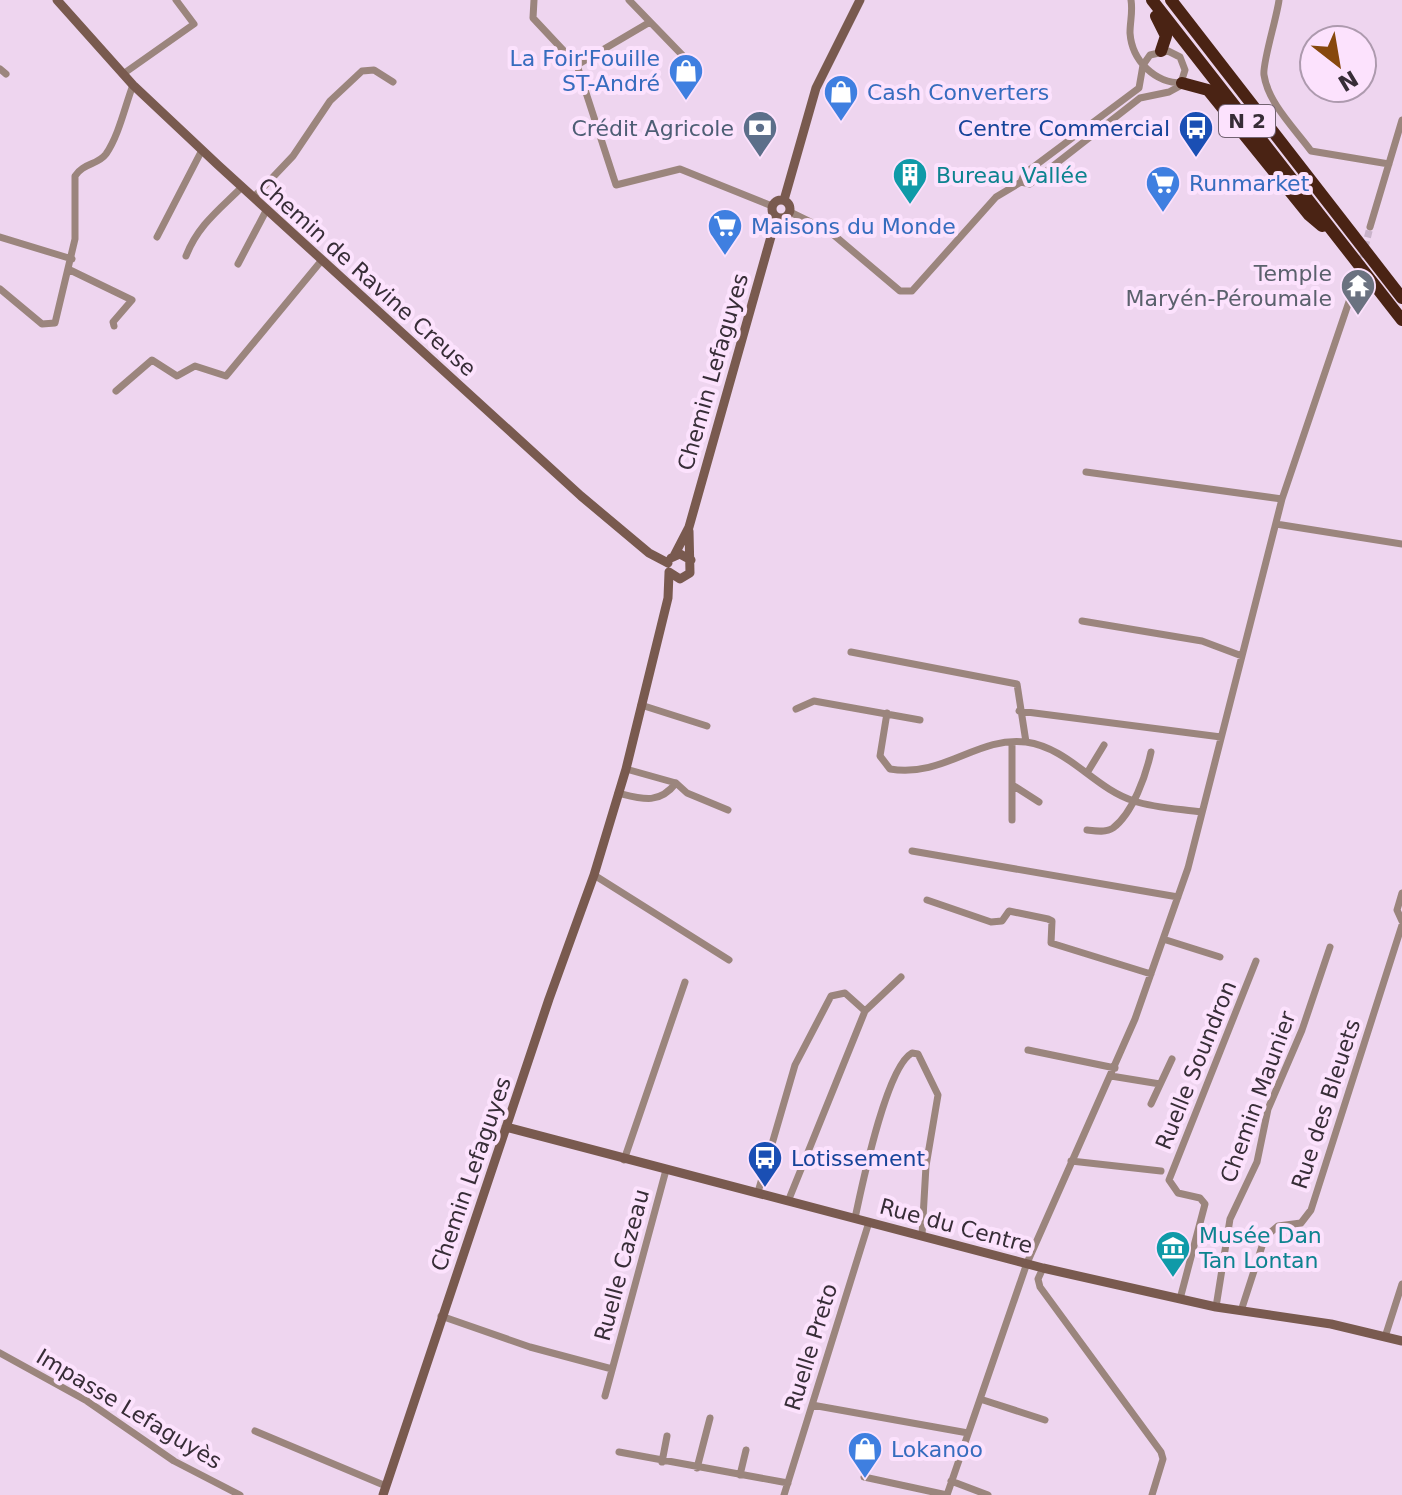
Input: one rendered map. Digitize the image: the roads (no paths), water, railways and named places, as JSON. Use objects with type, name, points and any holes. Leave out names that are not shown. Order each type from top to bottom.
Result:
[{"type":"highway","points":[[1146,0],[1166,36],[1161,51]]},
{"type":"highway","name":"N 2","points":[[1152,0],[1402,320]]},
{"type":"highway","name":"N 2","points":[[1171,0],[1402,298]]},
{"type":"highway","points":[[1179,0],[1235,83]]},
{"type":"highway","points":[[1182,83],[1208,90],[1309,215],[1342,243]]},
{"type":"main road","name":"Chemin de Ravine Creuse","points":[[57,0],[133,85],[242,187],[581,496],[649,553],[670,564]]},
{"type":"main road","points":[[787,215],[784,200],[816,88],[860,0]]},
{"type":"main road","points":[[784,200],[778,200],[772,211],[787,215]]},
{"type":"main road","name":"Chemin Lefaguyes","points":[[385,1490],[441,1316],[594,875],[626,769],[668,598],[670,564],[689,527],[774,226],[772,211]]},
{"type":"main road","points":[[774,226],[787,215]]},
{"type":"main road","name":"Chemin Lefaguyes","points":[[689,527],[691,560]]},
{"type":"main road","points":[[680,554],[691,560],[692,567],[686,577],[673,577],[670,564],[680,554]]},
{"type":"main road","name":"Chemin Lefaguyes","points":[[668,598],[686,577]]},
{"type":"main road","name":"Rue du Centre","points":[[506,1127],[1043,1268],[1216,1307],[1331,1324],[1402,1341]]},
{"type":"street","points":[[123,74],[194,24],[176,0]]},
{"type":"street","points":[[534,0],[533,18],[577,65],[616,185],[680,169],[772,211]]},
{"type":"street","points":[[629,0],[688,61]]},
{"type":"street","points":[[787,215],[829,231],[906,292],[916,288],[996,197],[1021,182],[1024,174],[1130,96],[1143,79],[1143,65],[1130,34],[1131,0]]},
{"type":"street","points":[[1279,0],[1276,29],[1263,73],[1271,95],[1311,151],[1389,164]]},
{"type":"street","points":[[577,65],[650,22]]},
{"type":"street","points":[[1021,182],[1030,184],[1140,98],[1157,92],[1169,92],[1182,83],[1185,70],[1180,57],[1161,51],[1150,55],[1143,65]]},
{"type":"street","points":[[1143,65],[1160,80],[1182,83]]},
{"type":"street","points":[[254,197],[293,156],[330,101],[362,71],[374,70],[393,82]]},
{"type":"street","points":[[1143,79],[1157,92]]},
{"type":"street","points":[[0,289],[26,312],[51,325],[57,318],[72,259],[75,176],[81,168],[108,152],[133,85]]},
{"type":"street","points":[[1370,227],[1402,120]]},
{"type":"street","points":[[157,237],[202,150]]},
{"type":"street","points":[[186,256],[206,219],[224,209],[242,187]]},
{"type":"street","points":[[238,264],[267,209]]},
{"type":"street","points":[[0,237],[72,259]]},
{"type":"street","points":[[116,391],[152,360],[159,361],[177,376],[195,366],[226,376],[322,260]]},
{"type":"street","points":[[70,270],[132,300],[113,322],[114,326]]},
{"type":"street","points":[[864,1477],[947,1495],[1027,1263],[1113,1072],[1178,897],[1282,499],[1357,278]]},
{"type":"street","points":[[1086,472],[1282,499]]},
{"type":"street","points":[[1276,524],[1402,544]]},
{"type":"street","points":[[1082,621],[1202,641],[1242,656]]},
{"type":"street","points":[[851,652],[1017,684],[1026,742]]},
{"type":"street","points":[[796,709],[814,701],[920,720]]},
{"type":"street","points":[[641,705],[707,726]]},
{"type":"street","points":[[1019,711],[1221,737]]},
{"type":"street","points":[[887,713],[880,756],[890,769],[911,773],[928,770],[987,747],[1026,742],[1056,752],[1132,801],[1201,812]]},
{"type":"street","points":[[1012,742],[1012,820]]},
{"type":"street","points":[[1087,773],[1104,745]]},
{"type":"street","points":[[1087,830],[1112,828],[1132,801],[1151,752]]},
{"type":"street","points":[[626,769],[676,783],[687,793],[728,810]]},
{"type":"street","points":[[618,793],[649,801],[665,794],[676,783]]},
{"type":"street","points":[[1014,786],[1039,802]]},
{"type":"street","points":[[912,851],[1178,897]]},
{"type":"street","points":[[594,875],[729,960]]},
{"type":"street","name":"Rue des Bleuets","points":[[1241,1311],[1265,1237],[1278,1226],[1301,1223],[1311,1210],[1402,923],[1397,910],[1402,893]]},
{"type":"street","points":[[927,900],[991,922],[1002,921],[1004,913],[1009,911],[1048,919],[1052,921],[1051,943],[1151,974]]},
{"type":"street","points":[[1163,939],[1220,957]]},
{"type":"street","name":"Chemin Maunier","points":[[1216,1307],[1230,1219],[1257,1162],[1268,1109],[1302,1030],[1330,947]]},
{"type":"street","name":"Ruelle Soundron","points":[[1180,1299],[1205,1204],[1200,1198],[1178,1193],[1169,1180],[1256,961]]},
{"type":"street","points":[[789,1199],[865,1011],[901,977]]},
{"type":"street","points":[[624,1160],[685,982]]},
{"type":"street","points":[[758,1192],[795,1065],[831,996],[845,993],[865,1011]]},
{"type":"street","points":[[1028,1050],[1160,1084]]},
{"type":"street","points":[[855,1218],[875,1134],[894,1078],[903,1060],[912,1053],[918,1054],[938,1095],[926,1166],[922,1235]]},
{"type":"street","points":[[1151,1104],[1172,1059]]},
{"type":"street","points":[[1071,1161],[1161,1171]]},
{"type":"street","name":"Ruelle Cazeau","points":[[605,1396],[666,1170]]},
{"type":"street","name":"Ruelle Preto","points":[[784,1495],[869,1222]]},
{"type":"street","points":[[1043,1268],[1038,1279],[1040,1287],[1161,1452],[1163,1459],[1152,1495]]},
{"type":"street","points":[[1385,1337],[1402,1284]]},
{"type":"street","name":"Ruelle Cazeau","points":[[441,1316],[530,1347],[612,1369]]},
{"type":"street","name":"Impasse Lefaguyès","points":[[0,1353],[87,1401],[174,1461],[240,1495]]},
{"type":"street","points":[[980,1399],[1045,1420]]},
{"type":"street","points":[[812,1405],[968,1433]]},
{"type":"street","points":[[697,1468],[710,1418]]},
{"type":"street","name":"Chemin Lefaguyes","points":[[255,1431],[385,1490]]},
{"type":"street","points":[[662,1462],[667,1436]]},
{"type":"street","points":[[740,1475],[746,1450]]},
{"type":"street","points":[[619,1452],[788,1483]]},
{"type":"street","points":[[951,1481],[988,1495]]},
{"type":"tunnel","points":[[1360,268],[1370,227]]},
{"type":"place","name":"La Foir'Fouille ST-André","points":[[686,102]]},
{"type":"place","name":"Cash Converters","points":[[841,123]]},
{"type":"place","name":"Crédit Agricole","points":[[760,159]]},
{"type":"place","name":"Centre Commercial","points":[[1196,159]]},
{"type":"place","name":"Bureau Vallée","points":[[910,206]]},
{"type":"place","name":"Runmarket","points":[[1163,214]]},
{"type":"place","name":"Maisons du Monde","points":[[725,257]]},
{"type":"place","name":"Temple Maryén-Péroumale","points":[[1358,317]]},
{"type":"place","name":"Lotissement","points":[[765,1189]]},
{"type":"place","name":"Musée Dan Tan Lontan","points":[[1173,1279]]},
{"type":"place","name":"Lokanoo","points":[[865,1480]]}]
